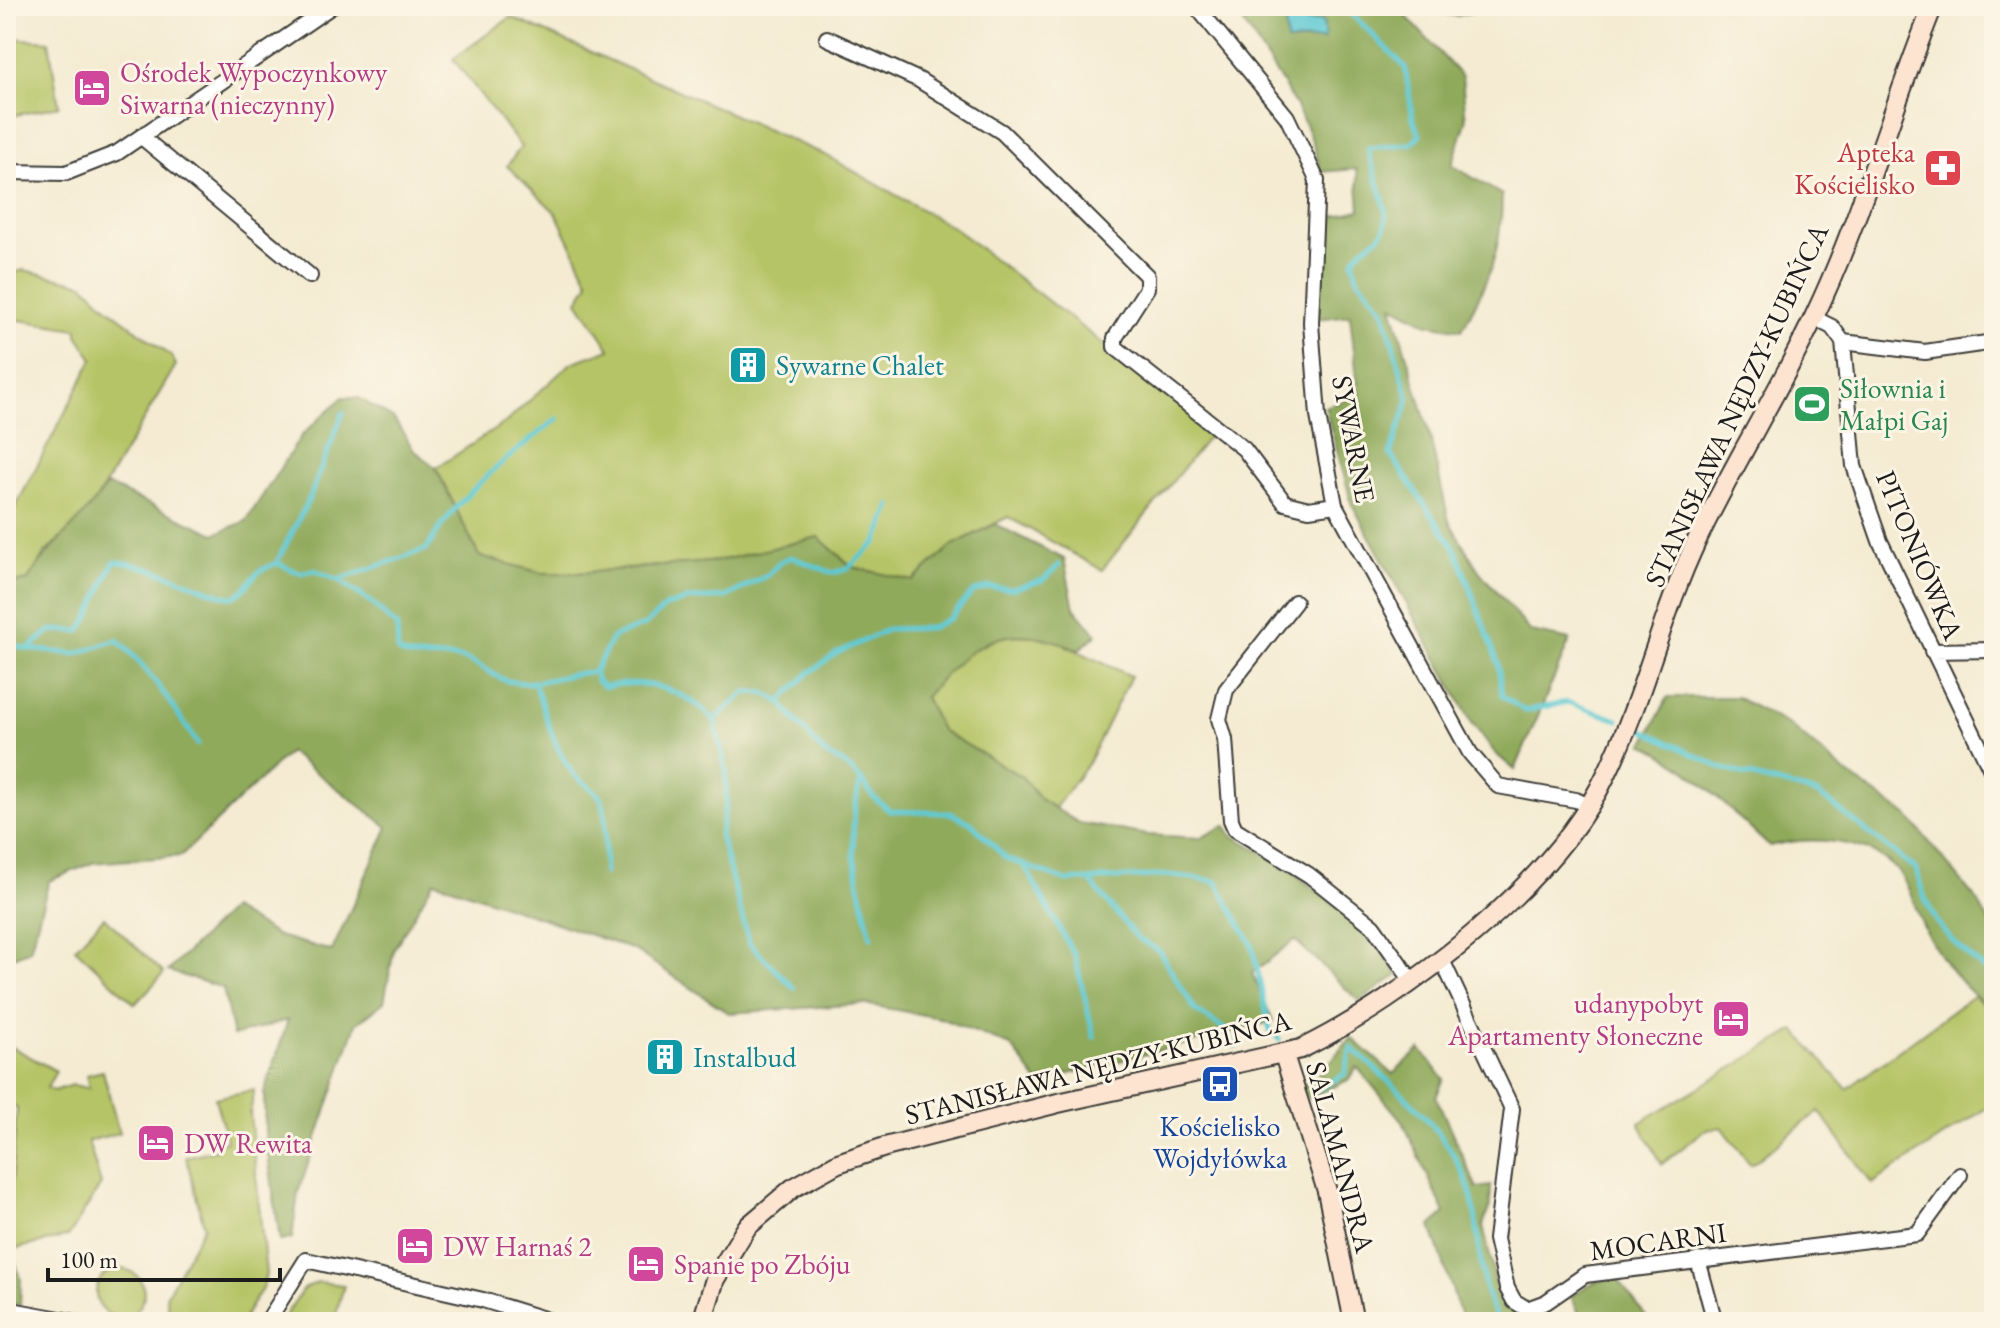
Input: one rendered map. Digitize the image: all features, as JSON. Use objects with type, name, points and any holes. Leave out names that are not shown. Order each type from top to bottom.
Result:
[{"type":"street","points":[[6,172],[31,175],[80,169],[143,138],[332,6]]},
{"type":"street","name":"SYWARNE","points":[[1196,6],[1287,117],[1317,180],[1311,323],[1318,416],[1335,505],[1470,753],[1498,786],[1576,800],[1589,806]]},
{"type":"street","name":"STANISŁAWA NĘDZY-KUBIŃCA","points":[[702,1322],[715,1279],[747,1227],[793,1188],[838,1163],[885,1147],[1058,1103],[1284,1055],[1324,1038],[1442,960],[1532,875],[1589,806],[1608,773],[1697,540],[1814,318],[1882,150],[1933,6]]},
{"type":"street","points":[[827,38],[919,80],[1002,132],[1147,276],[1147,288],[1115,338],[1115,347],[1244,449],[1285,503],[1309,509],[1335,505]]},
{"type":"street","points":[[143,138],[310,276]]},
{"type":"street","points":[[1814,318],[1832,327],[1843,342],[1925,352],[1994,342]]},
{"type":"street","name":"PITONIÓWKA","points":[[1843,342],[1854,466],[1880,541],[1994,776]]},
{"type":"street","points":[[1295,602],[1226,690],[1219,719],[1225,739],[1231,820],[1235,829],[1309,875],[1373,926],[1412,981]]},
{"type":"street","points":[[1932,651],[1994,650]]},
{"type":"street","name":"MOCARNI","points":[[1442,960],[1512,1109],[1496,1239],[1507,1288],[1514,1301],[1530,1310],[1585,1275],[1917,1234],[1960,1175]]},
{"type":"street","name":"SALAMANDRA","points":[[1284,1055],[1327,1191],[1354,1322]]},
{"type":"street","points":[[267,1322],[306,1260],[483,1300],[554,1322]]},
{"type":"street","points":[[1698,1260],[1715,1322]]},
{"type":"street","points":[[6,1309],[76,1322]]},
{"type":"green space","points":[[1233,6],[1495,6],[1457,16],[1398,7],[1462,77],[1466,122],[1452,165],[1502,195],[1499,234],[1492,266],[1462,330],[1428,324],[1392,305],[1429,432],[1449,521],[1479,571],[1531,632],[1570,640],[1515,770],[1496,754],[1472,723],[1352,504],[1325,407],[1359,396],[1350,315],[1317,319],[1327,218],[1360,210],[1357,169],[1320,172],[1297,108]]},
{"type":"green space","points":[[511,17],[827,156],[954,228],[1214,430],[1102,570],[1008,517],[953,545],[913,581],[852,567],[818,537],[719,561],[578,573],[542,573],[479,557],[436,468],[506,422],[571,363],[610,349],[578,301],[589,282],[556,213],[507,166],[521,147],[453,59]]},
{"type":"green space","points":[[9,38],[49,41],[59,106],[6,117]]},
{"type":"green space","points":[[24,270],[84,284],[108,308],[172,357],[176,365],[90,510],[45,553],[28,580],[6,585],[6,513],[14,510],[93,359],[77,335],[77,329],[6,318],[6,283],[17,272]]},
{"type":"green space","points":[[343,397],[359,398],[394,419],[414,450],[436,468],[479,556],[542,573],[578,573],[719,561],[818,537],[852,567],[913,581],[953,545],[995,524],[1064,559],[1074,608],[1097,634],[1079,650],[1053,640],[1030,636],[993,640],[976,649],[925,697],[941,730],[1022,777],[1040,799],[1079,823],[1148,835],[1201,838],[1225,825],[1232,835],[1281,863],[1372,934],[1398,975],[1359,1001],[1295,940],[1252,973],[1273,1021],[1038,1082],[1011,1046],[940,1018],[864,1004],[729,1013],[634,950],[434,881],[394,949],[384,1002],[356,1024],[298,1193],[292,1239],[280,1241],[265,1132],[264,1093],[288,1020],[233,1036],[223,988],[168,971],[231,909],[278,936],[332,951],[388,827],[289,752],[181,856],[92,863],[49,881],[30,950],[6,960],[6,585],[28,580],[107,485],[215,534],[246,521],[302,435]]},
{"type":"green space","points":[[1006,634],[1050,638],[1131,676],[1088,763],[1055,808],[1040,799],[1022,777],[941,730],[925,697],[961,656]]},
{"type":"green space","points":[[1668,697],[1736,697],[1791,726],[1846,773],[1908,816],[1976,899],[1994,930],[1994,1012],[1965,986],[1940,954],[1926,932],[1904,880],[1893,866],[1866,850],[1834,842],[1800,841],[1769,846],[1694,777],[1644,744]]},
{"type":"green space","points":[[104,917],[164,973],[135,1004],[75,948]]},
{"type":"green space","points":[[1973,996],[1994,1012],[1994,1103],[1872,1184],[1819,1111],[1751,1165],[1722,1127],[1705,1130],[1662,1164],[1639,1123],[1795,1030],[1847,1089]]},
{"type":"green space","points":[[1352,1038],[1393,1074],[1420,1049],[1444,1079],[1436,1097],[1477,1188],[1491,1186],[1490,1206],[1483,1225],[1496,1284],[1524,1322],[1463,1322],[1431,1226],[1445,1213],[1403,1122],[1357,1067],[1348,1080],[1308,1099],[1301,1086],[1319,1075]]},
{"type":"green space","points":[[6,1044],[56,1071],[47,1088],[54,1091],[72,1085],[89,1088],[86,1075],[103,1071],[119,1133],[88,1141],[101,1184],[69,1236],[15,1249],[8,1227],[17,1108],[6,1102]]},
{"type":"green space","points":[[254,1090],[250,1114],[266,1274],[263,1287],[241,1322],[170,1322],[166,1296],[204,1226],[186,1157],[218,1149],[217,1143],[227,1141],[215,1098]]},
{"type":"green space","points":[[6,1235],[21,1279],[20,1306],[6,1302]]},
{"type":"green space","points":[[120,1269],[137,1276],[144,1293],[137,1310],[120,1317],[103,1310],[96,1293],[103,1276]]},
{"type":"green space","points":[[1617,1278],[1650,1322],[1605,1322],[1601,1314],[1591,1321],[1580,1316],[1571,1296],[1594,1282]]},
{"type":"green space","points":[[318,1282],[344,1285],[334,1322],[281,1322],[303,1289]]},
{"type":"water","points":[[1323,21],[1325,39],[1287,42],[1285,22]]},
{"type":"waterway","points":[[1344,6],[1405,67],[1413,119],[1420,135],[1411,144],[1368,148],[1384,205],[1385,226],[1378,238],[1353,260],[1357,277],[1383,309],[1409,399],[1390,454],[1456,550],[1498,663],[1502,696],[1525,711],[1567,702],[1618,720]]},
{"type":"waterway","points":[[277,562],[310,497],[343,413]]},
{"type":"waterway","points":[[338,580],[427,549],[468,495],[557,419]]},
{"type":"waterway","points":[[594,672],[613,637],[645,625],[666,606],[690,599],[726,597],[768,575],[781,561],[791,557],[833,573],[847,569],[877,542],[891,505]]},
{"type":"waterway","points":[[6,644],[28,649],[51,630],[80,631],[114,562],[144,567],[233,597],[260,571],[277,563],[300,573],[314,570],[338,580],[371,602],[397,627],[398,652],[406,655],[459,658],[502,679],[519,683],[594,672],[597,681],[605,687],[635,684],[664,688],[691,701],[714,720],[746,692],[765,693],[780,702],[824,753],[844,764],[890,811],[950,813],[971,823],[1007,859],[1067,881],[1169,875],[1216,881],[1252,945],[1270,1030],[1279,1039]]},
{"type":"waterway","points":[[780,702],[809,673],[837,653],[889,629],[931,628],[950,618],[973,592],[989,587],[1012,589],[1043,580],[1059,565]]},
{"type":"waterway","points":[[29,649],[75,654],[117,640],[151,676],[198,744]]},
{"type":"waterway","points":[[534,682],[566,763],[601,799],[605,824],[605,873]]},
{"type":"waterway","points":[[714,720],[726,770],[726,804],[720,835],[749,943],[794,988]]},
{"type":"waterway","points":[[1639,728],[1724,769],[1818,794],[1917,870],[1928,904],[1944,931],[1994,977]]},
{"type":"waterway","points":[[861,781],[853,841],[871,937]]},
{"type":"waterway","points":[[1024,865],[1075,956],[1094,1037]]},
{"type":"waterway","points":[[1089,880],[1136,937],[1159,951],[1196,1011],[1223,1028],[1235,1046]]},
{"type":"waterway","points":[[1318,1089],[1345,1074],[1351,1047],[1400,1092],[1445,1141],[1457,1160],[1472,1197],[1485,1287],[1499,1322]]},
{"type":"place","name":"Ośrodek Wypoczynkowy Siwarna (nieczynny)","points":[[92,88]]},
{"type":"place","name":"Apteka Kościelisko","points":[[1943,168]]},
{"type":"place","name":"Sywarne Chalet","points":[[748,365]]},
{"type":"place","name":"Siłownia i Małpi Gaj","points":[[1812,404]]},
{"type":"place","name":"udanypobyt Apartamenty Słoneczne","points":[[1731,1019]]},
{"type":"place","name":"Instalbud","points":[[665,1057]]},
{"type":"place","name":"Kościelisko Wojdyłówka","points":[[1220,1084]]},
{"type":"place","name":"DW Rewita","points":[[156,1143]]},
{"type":"place","name":"DW Harnaś 2","points":[[415,1246]]},
{"type":"place","name":"Spanie po Zbóju","points":[[646,1264]]}]
